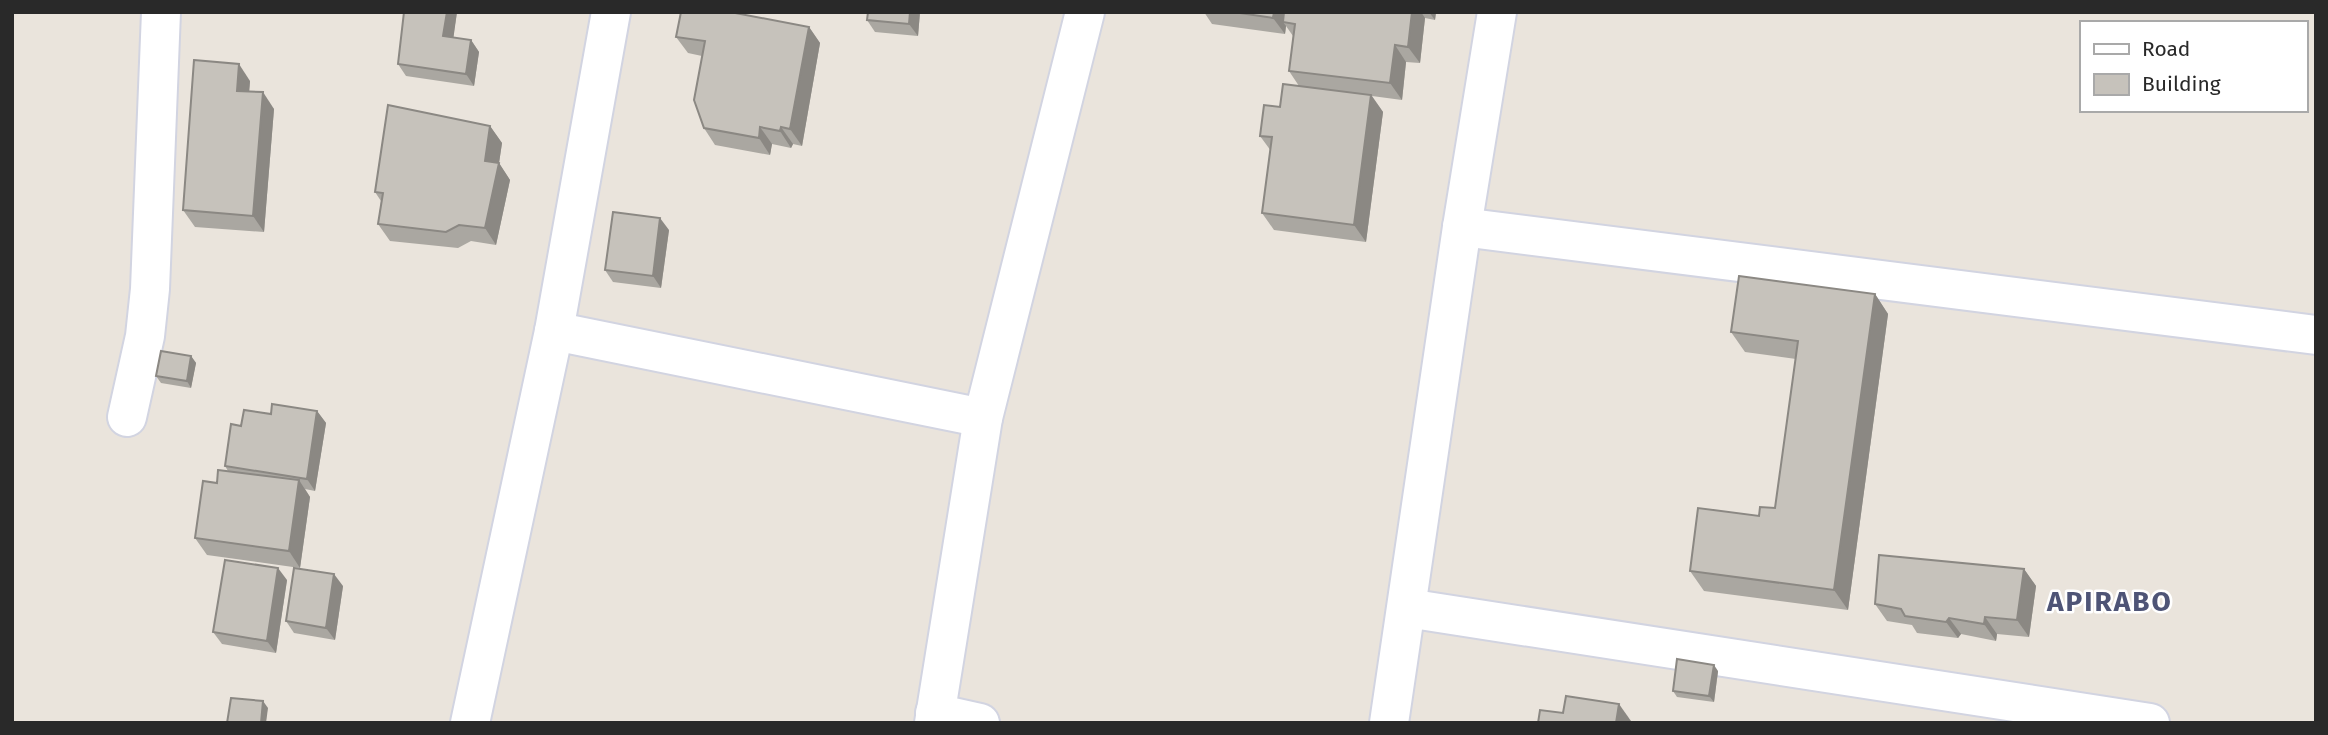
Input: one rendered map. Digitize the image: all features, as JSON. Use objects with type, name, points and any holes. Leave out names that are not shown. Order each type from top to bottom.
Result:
[{"type":"street","points":[[127,417],[145,336],[150,289],[161,12]]},
{"type":"street","points":[[470,723],[554,331],[611,12]]},
{"type":"street","points":[[981,723],[935,718],[983,418],[1085,12]]},
{"type":"street","points":[[1389,723],[1462,227],[1497,12]]},
{"type":"street","points":[[1462,227],[2316,335]]},
{"type":"street","points":[[554,331],[983,418]]},
{"type":"street","points":[[1407,608],[2150,723]]},
{"type":"building","points":[[404,12],[447,12],[443,36],[471,40],[466,74],[398,64]]},
{"type":"building","points":[[681,12],[730,12],[809,27],[790,129],[781,127],[780,131],[760,127],[759,138],[704,128],[694,100],[705,41],[676,37]]},
{"type":"building","points":[[868,12],[910,12],[909,24],[867,20]]},
{"type":"building","points":[[1233,12],[1274,12],[1273,18]]},
{"type":"building","points":[[1284,12],[1412,12],[1408,47],[1395,45],[1390,83],[1289,71],[1295,24],[1283,22]]},
{"type":"building","points":[[194,60],[239,64],[237,91],[263,92],[253,216],[183,210]]},
{"type":"building","points":[[1283,84],[1371,95],[1354,225],[1262,213],[1272,137],[1260,136],[1264,105],[1280,107]]},
{"type":"building","points":[[388,105],[490,126],[485,161],[499,163],[485,228],[459,225],[446,232],[378,224],[383,193],[375,192]]},
{"type":"building","points":[[613,212],[660,218],[653,276],[605,270]]},
{"type":"building","points":[[1739,276],[1875,294],[1834,590],[1690,571],[1698,508],[1759,516],[1760,507],[1775,508],[1798,341],[1731,332]]},
{"type":"building","points":[[161,351],[191,356],[187,381],[156,376]]},
{"type":"building","points":[[272,404],[317,411],[307,479],[225,466],[231,424],[241,426],[244,410],[271,414]]},
{"type":"building","points":[[218,470],[299,480],[289,551],[195,538],[203,481],[217,483]]},
{"type":"building","points":[[1879,555],[2024,569],[2017,620],[1985,617],[1984,624],[1949,618],[1946,622],[1905,616],[1901,609],[1875,604]]},
{"type":"building","points":[[225,560],[278,568],[267,641],[213,632]]},
{"type":"building","points":[[294,568],[334,574],[326,628],[286,621]]},
{"type":"building","points":[[1677,659],[1714,665],[1709,696],[1673,691]]},
{"type":"building","points":[[1566,696],[1619,704],[1616,723],[1538,723],[1540,710],[1563,713]]},
{"type":"building","points":[[231,698],[263,701],[261,723],[227,723]]},
{"type":"district","name":"APIRABO","points":[[2110,601]]}]
